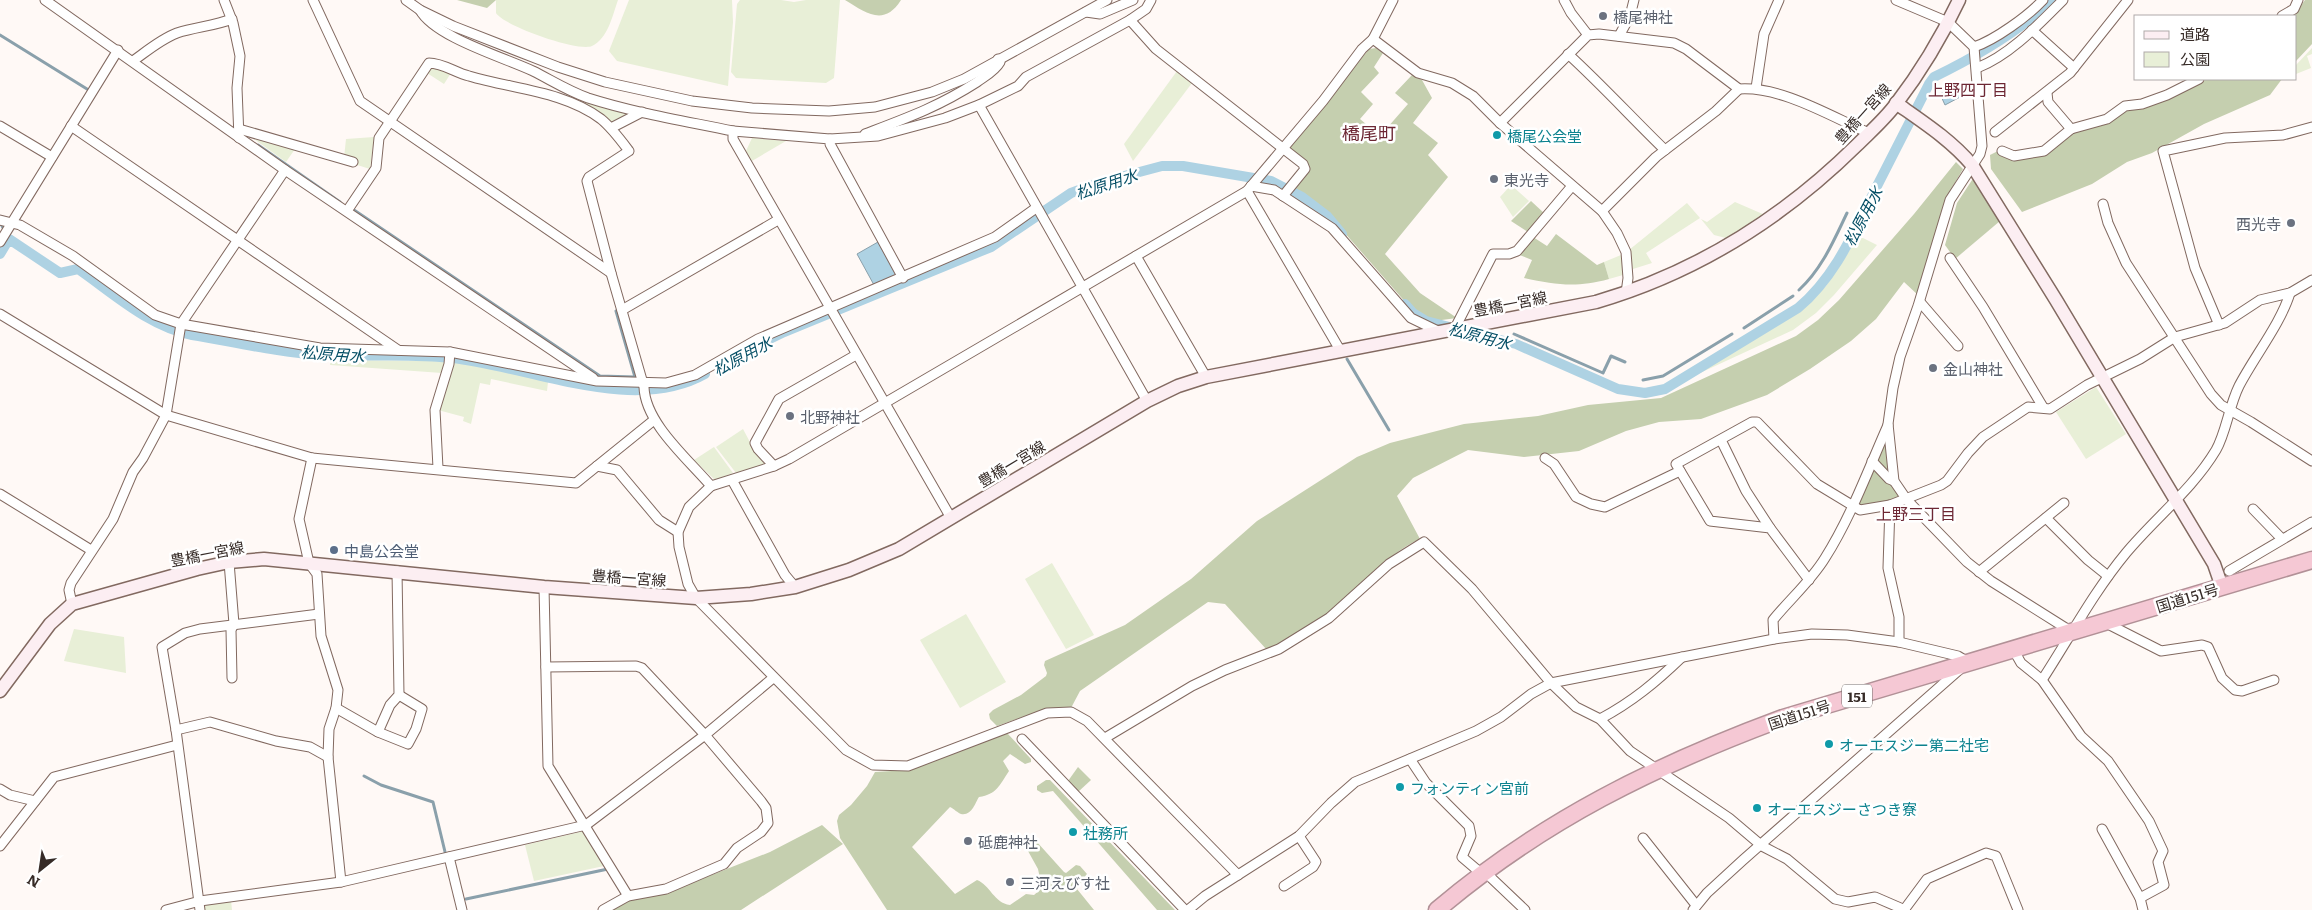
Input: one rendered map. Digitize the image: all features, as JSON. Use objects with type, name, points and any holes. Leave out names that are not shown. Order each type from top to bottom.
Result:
[{"type":"highway","name":"国道151号","points":[[1437,910],[1508,854],[1573,813],[1656,770],[1735,736],[1784,718],[2312,560]]},
{"type":"main road","name":"豊橋一宮線","points":[[0,691],[4,678],[50,624],[72,604],[197,569],[229,562],[264,559],[396,570],[544,587],[696,598],[751,594],[795,587],[870,562],[899,549],[1147,401],[1178,386],[1206,377],[1340,350],[1546,313],[1626,293],[1696,263],[1775,216],[1834,167],[1869,133],[1896,103],[1948,22],[1959,0]]},
{"type":"main road","points":[[1896,103],[1960,151],[1972,165],[2176,501],[2215,568],[2222,587]]},
{"type":"street","points":[[45,0],[239,134],[285,170],[597,381]]},
{"type":"street","points":[[224,0],[232,19],[240,56],[237,88],[239,134]]},
{"type":"street","points":[[313,0],[360,101],[389,123],[610,273]]},
{"type":"street","points":[[406,0],[420,10],[453,26],[549,64],[605,82],[692,101],[752,108],[829,111],[875,107],[932,92],[964,79],[1107,0]]},
{"type":"street","points":[[1086,12],[1100,14],[1133,0]]},
{"type":"street","points":[[420,10],[424,18],[431,23],[476,47],[517,64],[587,98],[642,112],[734,131],[830,139],[858,138],[902,131],[978,105],[1018,86],[1026,77],[1130,20],[1146,9],[1151,0]]},
{"type":"street","points":[[1238,876],[1104,738],[1080,716],[1071,712],[1046,713],[918,763],[898,767],[873,764],[846,750],[696,598],[688,584],[679,547],[678,532],[689,507],[711,486],[774,466],[1083,288],[1249,188],[1324,101],[1362,50],[1373,39],[1393,0]]},
{"type":"street","points":[[1564,0],[1571,13],[1588,34],[1674,43],[1686,49],[1739,89]]},
{"type":"street","points":[[1619,36],[1630,16],[1634,0]]},
{"type":"street","points":[[1756,88],[1764,34],[1779,0]]},
{"type":"street","points":[[1896,0],[1948,22],[1976,58],[1987,64],[2032,30],[2063,0]]},
{"type":"street","points":[[1894,481],[1888,424],[1898,365],[1920,302],[1950,200],[1980,154],[1982,146],[1976,58],[1997,35],[2036,8],[2043,0]]},
{"type":"street","points":[[1995,132],[2047,93],[2074,68],[2128,0]]},
{"type":"street","points":[[2284,15],[2294,9],[2298,0]]},
{"type":"street","points":[[133,61],[165,39],[178,33],[216,25],[232,19]]},
{"type":"street","points":[[1130,20],[1156,49],[1300,160],[1305,169],[1283,196]]},
{"type":"street","points":[[2032,30],[2074,68]]},
{"type":"street","points":[[1500,123],[1588,34]]},
{"type":"street","points":[[1373,39],[1418,73],[1452,83],[1473,96],[1500,123],[1602,211],[1617,233],[1626,252],[1628,278],[1626,293]]},
{"type":"street","points":[[0,242],[118,50]]},
{"type":"street","points":[[1568,54],[1608,90],[1633,119],[1665,150]]},
{"type":"street","points":[[858,138],[945,102],[988,75],[997,67],[1000,62],[998,60]]},
{"type":"street","points":[[347,211],[376,168],[379,138],[429,63],[468,76],[560,99],[591,112],[611,128],[629,151],[589,177],[587,181],[610,273],[654,420],[711,486]]},
{"type":"street","points":[[2002,151],[2014,156],[2044,151],[2071,130],[2107,119],[2125,106],[2142,104],[2167,95],[2197,80]]},
{"type":"street","points":[[1602,211],[1665,150],[1716,111],[1739,89],[1756,88],[1780,94],[1869,133]]},
{"type":"street","points":[[2047,93],[2048,102],[2071,130]]},
{"type":"street","points":[[978,105],[1147,401]]},
{"type":"street","points":[[611,128],[642,112]]},
{"type":"street","points":[[0,126],[52,157]]},
{"type":"street","points":[[71,126],[398,350]]},
{"type":"street","points":[[2219,325],[2196,268],[2163,152],[2225,138],[2283,134],[2312,127]]},
{"type":"street","points":[[734,131],[733,140],[951,518]]},
{"type":"street","points":[[239,134],[353,162]]},
{"type":"street","points":[[830,139],[830,144],[903,278]]},
{"type":"street","points":[[72,604],[69,590],[71,582],[113,519],[133,472],[143,458],[166,415],[181,324],[285,170]]},
{"type":"street","points":[[1454,330],[1493,254],[1509,254],[1517,251],[1572,186]]},
{"type":"street","points":[[1249,188],[1274,190],[1332,228],[1411,318],[1440,332]]},
{"type":"street","points":[[1249,188],[1340,350]]},
{"type":"street","points":[[2103,204],[2108,223],[2126,263],[2211,394],[2229,410],[2312,461]]},
{"type":"street","points":[[0,220],[12,222],[74,256],[155,315],[181,324],[320,348],[450,352],[597,381],[644,388],[675,382],[695,375],[758,339],[995,238],[1036,208]]},
{"type":"street","points":[[622,310],[778,220]]},
{"type":"street","points":[[1136,256],[1206,377]]},
{"type":"street","points":[[1950,258],[1987,314],[2043,407]]},
{"type":"street","points":[[1770,528],[1710,520],[1676,464],[1752,422],[1757,422],[1817,484],[1852,506],[1860,510],[1890,505],[1907,500],[1941,485],[1968,453],[2004,422],[2028,407],[2050,409],[2102,377],[2140,359],[2175,337],[2219,325],[2235,318],[2250,305],[2260,300],[2290,293],[2312,280]]},
{"type":"street","points":[[2042,680],[2086,606],[2108,576],[2126,553],[2202,471],[2217,448],[2238,387],[2282,313],[2290,293]]},
{"type":"street","points":[[1920,302],[1958,346]]},
{"type":"street","points":[[0,314],[166,415],[312,458],[438,468],[576,483],[654,420]]},
{"type":"street","points":[[438,468],[435,410],[449,364],[450,352]]},
{"type":"street","points":[[774,466],[755,444],[779,399],[856,355]]},
{"type":"street","points":[[1774,639],[1773,620],[1809,580],[1825,558],[1852,506],[1888,424]]},
{"type":"street","points":[[1721,440],[1746,491],[1770,528],[1809,580]]},
{"type":"street","points":[[312,458],[299,519],[309,563],[317,574],[319,614],[324,647],[338,690],[336,708],[329,730],[328,757],[341,882]]},
{"type":"street","points":[[1545,458],[1554,464],[1576,497],[1591,504],[1604,507],[1680,471]]},
{"type":"street","points":[[1872,461],[1894,481],[1907,500],[1954,551],[1979,572],[2072,632]]},
{"type":"street","points":[[598,466],[617,470],[659,520],[678,532]]},
{"type":"street","points":[[732,480],[786,575],[795,587]]},
{"type":"street","points":[[0,494],[91,550]]},
{"type":"street","points":[[1979,572],[2064,503]]},
{"type":"street","points":[[1890,505],[1887,541],[1888,568],[1899,617],[1899,642]]},
{"type":"street","points":[[2253,509],[2282,540]]},
{"type":"street","points":[[2046,518],[2088,560],[2108,576]]},
{"type":"street","points":[[2229,571],[2312,522]]},
{"type":"street","points":[[1104,738],[1192,686],[1225,670],[1279,649],[1329,618],[1389,564],[1424,542],[1472,589],[1551,683],[1576,707],[1600,719],[1630,751],[1729,818],[1762,846],[1787,859],[1835,899],[1848,902],[1874,897],[1905,910],[1928,879],[1986,853],[1996,856],[2018,910]]},
{"type":"street","points":[[229,562],[234,624],[231,630],[232,678]]},
{"type":"street","points":[[378,732],[390,705],[399,695],[396,570]]},
{"type":"street","points":[[544,587],[548,766],[628,896]]},
{"type":"street","points":[[200,906],[176,730],[162,647],[185,633],[217,626],[319,614]]},
{"type":"street","points":[[2104,622],[2161,651],[2202,645],[2208,647],[2222,678],[2235,690],[2242,691],[2274,680]]},
{"type":"street","points":[[1022,739],[1187,910],[1196,902],[1299,836],[1331,803],[1355,782],[1476,730],[1501,717],[1531,694],[1551,683],[1683,656],[1812,634],[1899,642],[1958,656],[1968,662],[1762,846],[1743,860],[1694,907],[1643,838]]},
{"type":"street","points":[[2013,649],[2021,663],[2042,680],[2081,736],[2108,761],[2149,821],[2163,851],[2158,862],[2164,885],[2140,898]]},
{"type":"street","points":[[1600,719],[1626,705],[1652,686],[1683,656]]},
{"type":"street","points":[[546,668],[636,666],[642,668],[704,735],[766,808],[768,823],[756,836],[737,848],[724,864],[666,889],[628,896],[602,910]]},
{"type":"street","points":[[166,910],[341,882],[586,825],[704,735],[773,678]]},
{"type":"street","points":[[336,708],[378,732],[408,744],[416,729],[422,709],[399,695]]},
{"type":"street","points":[[176,730],[210,722],[276,742],[310,747],[328,757]]},
{"type":"street","points":[[0,846],[54,777],[178,745]]},
{"type":"street","points":[[1410,759],[1426,783],[1469,826],[1471,836],[1462,858],[1484,873],[1525,910]]},
{"type":"street","points":[[0,788],[10,795],[35,801]]},
{"type":"street","points":[[2102,829],[2140,898],[2143,910]]},
{"type":"street","points":[[1284,886],[1313,867],[1316,862],[1299,836]]},
{"type":"street","points":[[449,857],[462,910]]},
{"type":"green space","points":[[457,0],[496,0],[487,8]]},
{"type":"green space","points":[[496,0],[618,0],[609,26],[602,38],[592,46],[584,47],[542,37],[512,24],[496,13]]},
{"type":"green space","points":[[629,0],[732,0],[733,22],[728,86],[617,61],[609,51]]},
{"type":"green space","points":[[740,0],[781,0],[794,2],[840,0],[834,78],[826,83],[736,78],[731,72],[737,4]]},
{"type":"green space","points":[[845,0],[901,0],[888,13],[874,15]]},
{"type":"green space","points":[[2305,0],[2312,0],[2312,44],[2297,60],[2297,15],[2291,15],[2296,12]]},
{"type":"green space","points":[[1376,48],[1383,53],[1374,67],[1379,73],[1361,92],[1373,104],[1360,119],[1380,136],[1408,104],[1395,93],[1412,75],[1422,80],[1432,98],[1413,123],[1438,143],[1428,155],[1448,177],[1385,254],[1420,293],[1457,318],[1434,321],[1414,312],[1329,215],[1304,195],[1292,189],[1307,170],[1288,149],[1369,49]]},
{"type":"green space","points":[[2312,48],[2312,54],[2307,56],[2311,68],[2297,74],[2297,64]]},
{"type":"green space","points":[[432,66],[451,73],[444,84],[427,73]]},
{"type":"green space","points":[[1177,71],[1192,83],[1133,161],[1124,144]]},
{"type":"green space","points":[[2205,80],[2281,80],[2270,95],[2204,124],[2152,153],[2127,162],[2092,184],[2022,212],[1991,169],[1990,155],[1998,151],[2045,153],[2074,131],[2127,109],[2142,108],[2170,99]]},
{"type":"green space","points":[[581,100],[627,112],[627,116],[609,123],[578,102]]},
{"type":"green space","points":[[247,134],[295,149],[286,162]]},
{"type":"green space","points":[[374,137],[370,169],[354,164],[344,158],[346,139]]},
{"type":"green space","points":[[752,138],[786,141],[752,161],[746,151]]},
{"type":"green space","points":[[1956,162],[1963,169],[1946,198],[1919,296],[1904,282],[1876,319],[1851,341],[1767,395],[1701,419],[1659,422],[1626,431],[1579,451],[1524,457],[1468,450],[1413,478],[1397,496],[1420,539],[1394,555],[1335,607],[1295,637],[1267,650],[1225,604],[1208,602],[1080,691],[1071,708],[1045,709],[997,726],[990,719],[989,714],[993,710],[1021,695],[1046,676],[1045,661],[1125,625],[1191,579],[1257,521],[1357,457],[1390,443],[1464,424],[1538,416],[1588,405],[1661,398],[1796,336],[1818,320],[1839,300],[1914,214]]},
{"type":"green space","points":[[1974,177],[2000,221],[1955,259],[1945,245],[1957,203]]},
{"type":"green space","points":[[1511,185],[1529,201],[1513,217],[1500,197]]},
{"type":"green space","points":[[1531,201],[1545,214],[1528,232],[1511,221]]},
{"type":"green space","points":[[1735,202],[1765,215],[1726,238],[1714,235],[1701,219],[1707,222]]},
{"type":"green space","points":[[1687,203],[1700,218],[1646,253],[1652,263],[1633,269],[1629,250]]},
{"type":"green space","points":[[1556,234],[1597,265],[1604,262],[1609,279],[1586,284],[1566,284],[1524,278],[1532,260],[1517,254],[1533,237],[1547,246]]},
{"type":"green space","points":[[1859,236],[1877,245],[1816,313],[1793,330],[1687,379],[1801,310],[1826,286]]},
{"type":"green space","points":[[1621,255],[1624,263],[1623,275],[1609,279],[1604,262]]},
{"type":"green space","points":[[331,360],[446,362],[442,373],[330,365]]},
{"type":"green space","points":[[452,362],[480,366],[548,382],[547,391],[491,379],[490,385],[480,383],[471,424],[463,421],[464,417],[438,410]]},
{"type":"green space","points":[[2096,387],[2126,434],[2086,459],[2056,412]]},
{"type":"green space","points":[[743,429],[751,444],[768,463],[736,473],[716,447]]},
{"type":"green space","points":[[1885,443],[1888,447],[1901,495],[1898,499],[1862,506],[1858,503]]},
{"type":"green space","points":[[714,447],[733,473],[715,480],[694,460]]},
{"type":"green space","points":[[1052,563],[1094,635],[1066,649],[1025,579]]},
{"type":"green space","points":[[966,614],[1006,682],[960,708],[920,640]]},
{"type":"green space","points":[[74,629],[124,637],[126,673],[64,661]]},
{"type":"green space","points":[[1005,733],[1031,759],[1031,762],[1025,764],[1010,754],[1003,761],[1009,771],[997,789],[990,794],[979,797],[968,813],[961,814],[950,807],[912,847],[955,894],[977,880],[996,898],[1010,905],[1026,894],[1034,895],[1042,888],[1038,869],[1028,851],[1029,847],[1037,842],[1064,872],[1066,873],[1076,865],[1080,866],[1087,874],[1077,889],[1094,910],[887,910],[840,838],[837,821],[839,815],[851,805],[867,786],[875,772],[908,770]]},
{"type":"green space","points":[[1078,767],[1091,780],[1078,792],[1068,781]]},
{"type":"green space","points":[[1046,780],[1050,780],[1175,910],[1157,910],[1053,791],[1042,793],[1037,790],[1037,786]]},
{"type":"green space","points":[[822,825],[843,844],[741,910],[611,910],[629,900],[666,893],[770,852]]},
{"type":"green space","points":[[584,831],[604,866],[534,881],[525,845]]},
{"type":"green space","points":[[231,900],[232,910],[205,910],[205,904]]},
{"type":"water","points":[[1957,86],[1962,96],[1945,105],[1940,94]]},
{"type":"water","points":[[878,242],[897,276],[874,285],[857,254]]},
{"type":"waterway","name":"松原用水","points":[[1405,304],[1413,313],[1426,321],[1516,344],[1618,389],[1645,393],[1665,389],[1798,308],[1811,296],[1823,282],[1842,253],[1934,77],[1996,43],[2025,23],[2052,0]]},
{"type":"waterway","points":[[0,35],[87,89]]},
{"type":"waterway","points":[[258,145],[340,202]]},
{"type":"waterway","name":"松原用水","points":[[739,354],[784,332],[991,247],[1071,193],[1098,183],[1162,166],[1183,166],[1271,181],[1302,197],[1327,216],[1342,234]]},
{"type":"waterway","points":[[354,210],[600,376],[635,377],[616,311]]},
{"type":"waterway","points":[[1799,290],[1821,264],[1847,213]]},
{"type":"waterway","points":[[1,224],[9,239]]},
{"type":"waterway","name":"松原用水","points":[[0,254],[9,239],[60,273],[78,269],[146,317],[176,331],[258,347],[323,355],[452,358],[614,389],[646,390],[677,385],[705,374]]},
{"type":"waterway","points":[[1744,328],[1793,296]]},
{"type":"waterway","points":[[1514,334],[1603,373],[1611,356],[1625,362]]},
{"type":"waterway","points":[[1643,380],[1663,376],[1732,334]]},
{"type":"waterway","points":[[1347,359],[1389,430]]},
{"type":"waterway","points":[[364,776],[381,785],[433,802],[446,856]]},
{"type":"waterway","points":[[466,899],[608,869],[609,871]]},
{"type":"place","name":"橋尾神社","points":[[1603,16]]},
{"type":"place","name":"橋尾公会堂","points":[[1497,135]]},
{"type":"place","name":"東光寺","points":[[1494,179]]},
{"type":"place","name":"西光寺","points":[[2291,223]]},
{"type":"place","name":"金山神社","points":[[1933,368]]},
{"type":"place","name":"北野神社","points":[[790,416]]},
{"type":"place","name":"中島公会堂","points":[[334,550]]},
{"type":"place","name":"オーエスジー第二社宅","points":[[1829,744]]},
{"type":"place","name":"フォンティン宮前","points":[[1400,787]]},
{"type":"place","name":"オーエスジーさつき寮","points":[[1757,808]]},
{"type":"place","name":"社務所","points":[[1073,832]]},
{"type":"place","name":"砥鹿神社","points":[[968,841]]},
{"type":"place","name":"三河えびす社","points":[[1010,882]]},
{"type":"district","name":"上野四丁目","points":[[1968,89]]},
{"type":"district","name":"橋尾町","points":[[1369,132]]},
{"type":"district","name":"上野三丁目","points":[[1916,513]]}]
